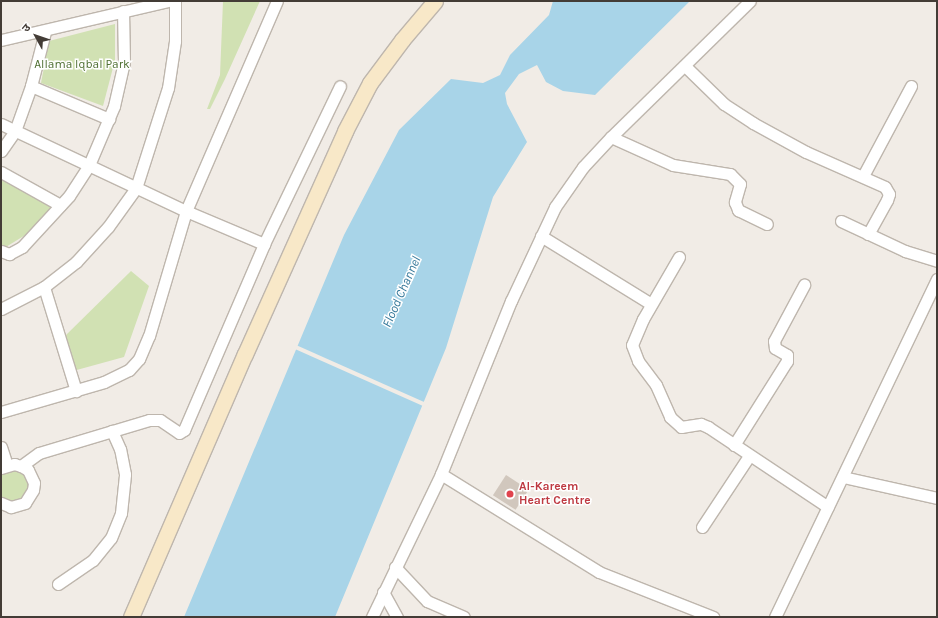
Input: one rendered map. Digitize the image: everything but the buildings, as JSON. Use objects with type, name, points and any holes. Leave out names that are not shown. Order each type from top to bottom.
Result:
[{"type":"main road","points":[[131,617],[244,354],[345,131],[370,83],[402,40],[435,1]]},
{"type":"street","points":[[1,40],[45,32],[123,11],[168,1]]},
{"type":"street","points":[[1,309],[44,287],[76,262],[108,227],[136,188],[168,88],[175,41],[176,1]]},
{"type":"street","points":[[1,412],[76,391],[129,370],[139,359],[149,336],[186,211],[277,1]]},
{"type":"street","points":[[372,617],[441,474],[541,236],[570,184],[611,137],[686,67],[750,1]]},
{"type":"street","points":[[1,251],[9,254],[22,247],[60,206],[89,166],[109,119],[124,62],[123,11]]},
{"type":"street","points":[[1,151],[15,131],[31,86],[45,32]]},
{"type":"street","points":[[686,67],[724,104],[753,123],[806,152],[881,184],[889,194],[868,234]]},
{"type":"street","points":[[31,86],[109,119]]},
{"type":"street","points":[[21,466],[40,453],[156,419],[163,421],[179,433],[184,430],[264,244],[340,86]]},
{"type":"street","points":[[863,176],[910,86]]},
{"type":"street","points":[[1,124],[186,211],[264,244]]},
{"type":"street","points":[[611,137],[673,165],[730,174],[740,184],[735,202],[738,210],[767,224]]},
{"type":"street","points":[[1,172],[60,206]]},
{"type":"street","points":[[841,221],[905,251],[937,261]]},
{"type":"street","points":[[541,236],[652,304]]},
{"type":"street","points":[[679,258],[652,304],[632,345],[638,361],[656,384],[670,416],[681,427],[701,424],[708,427],[749,456],[828,507]]},
{"type":"street","points":[[775,617],[937,279]]},
{"type":"street","points":[[734,445],[787,361],[787,355],[775,348],[774,341],[804,286]]},
{"type":"street","points":[[44,287],[76,391]]},
{"type":"street","points":[[58,584],[93,560],[111,538],[121,514],[125,474],[120,449],[112,431]]},
{"type":"street","points":[[1,447],[4,466],[21,466],[28,470],[34,483],[30,497],[19,506],[11,507],[1,503]]},
{"type":"street","points":[[702,527],[749,456]]},
{"type":"street","points":[[441,474],[599,572],[713,617]]},
{"type":"street","points":[[843,477],[937,498]]},
{"type":"street","points":[[395,567],[427,601],[464,617]]},
{"type":"street","points":[[383,592],[397,617]]},
{"type":"green space","points":[[223,1],[260,1],[225,79],[210,109],[207,109],[220,75]]},
{"type":"green space","name":"Allama Iqbal Park","points":[[115,24],[115,60],[103,106],[41,83],[49,41]]},
{"type":"green space","points":[[1,179],[52,207],[27,234],[1,250]]},
{"type":"green space","points":[[131,271],[149,286],[124,357],[73,371],[66,335]]},
{"type":"green space","points":[[4,469],[22,470],[29,481],[29,492],[16,503],[1,500],[1,471]]},
{"type":"water","name":"Flood Channel","points":[[553,1],[690,1],[595,95],[563,91],[546,82],[537,65],[519,74],[505,93],[507,104],[527,142],[493,197],[446,348],[335,617],[184,617],[344,235],[399,130],[451,79],[483,83],[500,75],[510,55],[549,15]]},
{"type":"pier","points":[[296,345],[426,403],[424,406],[294,349]]},
{"type":"place","name":"Al-Kareem Heart Centre","points":[[510,494]]}]
